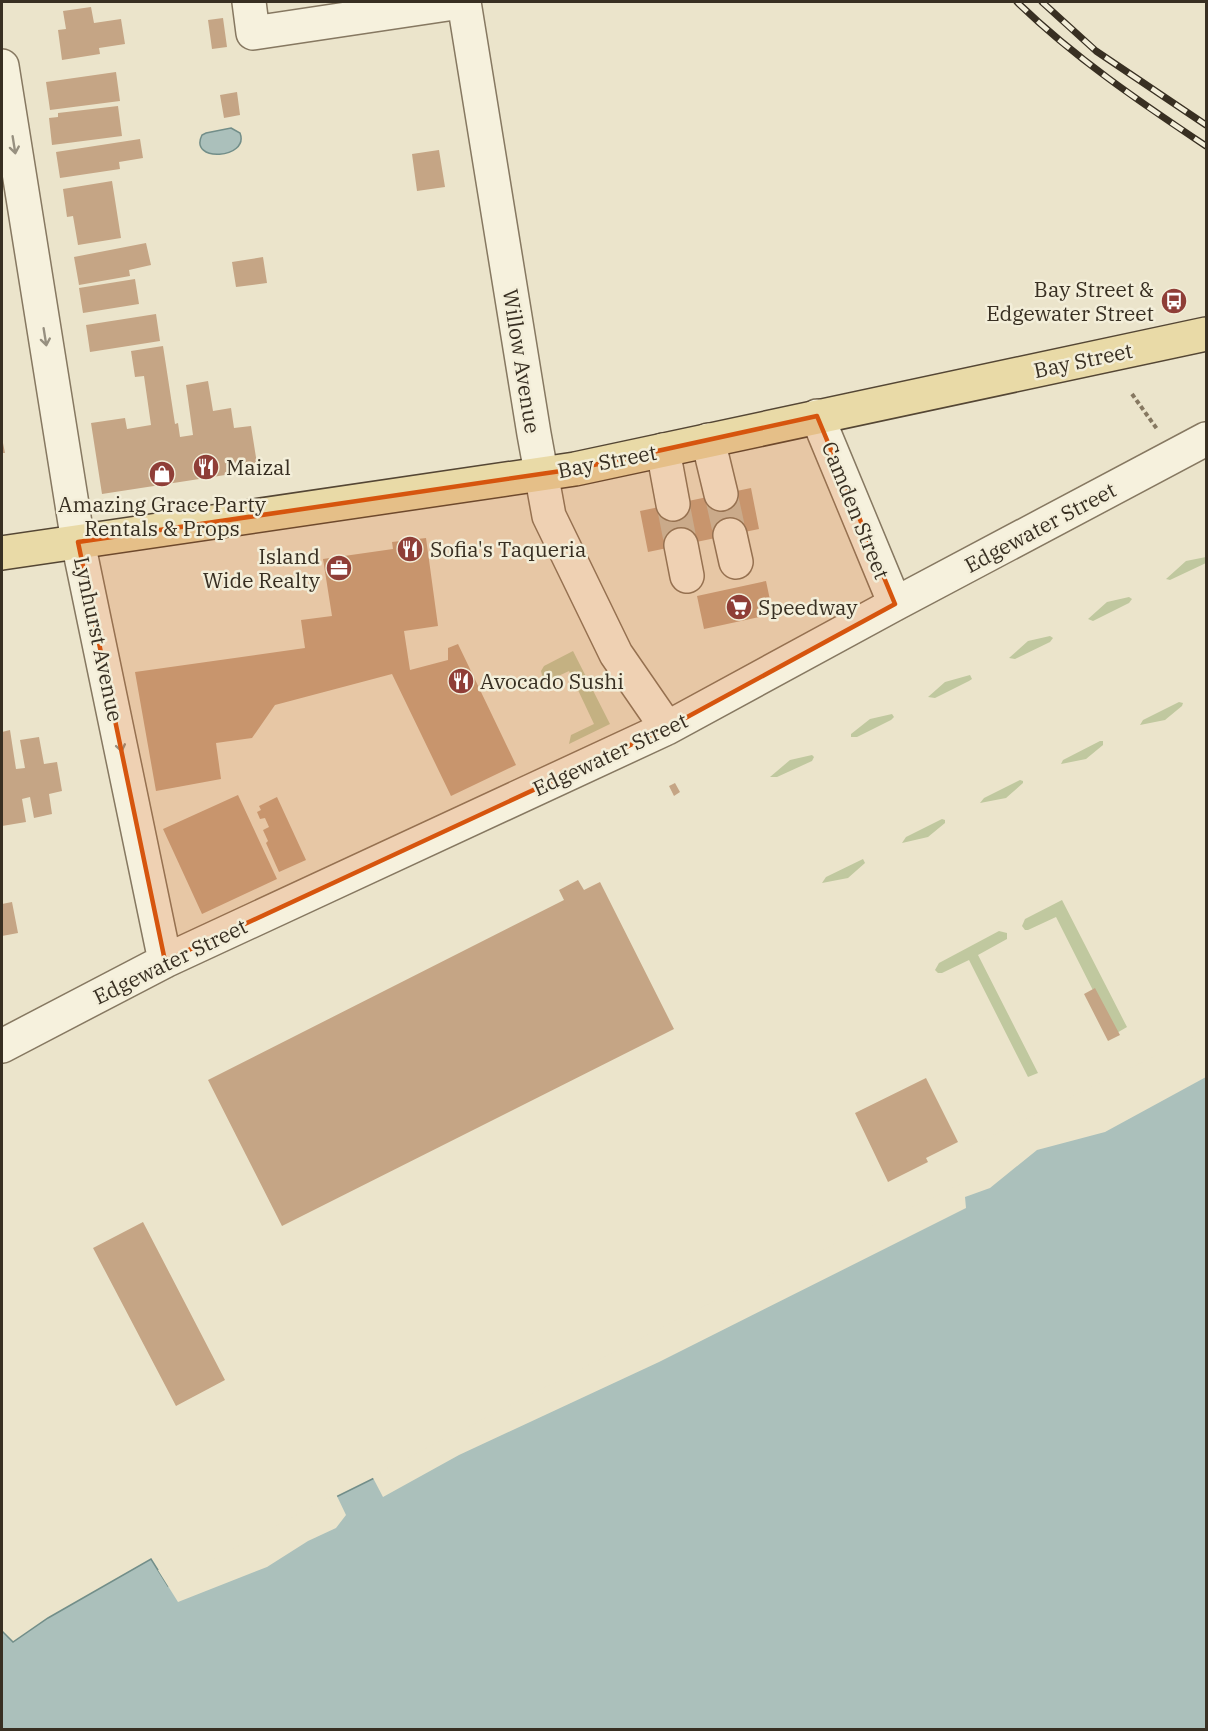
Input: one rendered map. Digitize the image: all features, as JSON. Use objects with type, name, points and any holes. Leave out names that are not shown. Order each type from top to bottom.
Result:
[{"type":"main road","name":"Bay Street","points":[[2,553],[575,469],[1206,334]]},
{"type":"street","points":[[249,2],[253,33],[462,2]]},
{"type":"street","name":"Willow Avenue","points":[[462,2],[549,516],[616,654],[667,728]]},
{"type":"street","name":"Lynhurst Avenue","points":[[2,66],[78,542],[165,961]]},
{"type":"street","name":"Camden Street","points":[[818,416],[895,604]]},
{"type":"street","name":"Edgewater Street","points":[[2,1046],[165,961],[667,728],[1206,439]]},
{"type":"street","points":[[708,440],[721,494]]},
{"type":"street","points":[[663,450],[673,504]]},
{"type":"path","points":[[1132,394],[1159,432]]},
{"type":"highlighted area","points":[[817,416],[895,604],[667,728],[165,961],[78,542],[575,469]]},
{"type":"green space","points":[[1206,557],[1206,563],[1170,580],[1166,579],[1186,561]]},
{"type":"green space","points":[[1129,597],[1132,599],[1129,603],[1093,621],[1088,619],[1107,602]]},
{"type":"green space","points":[[1050,636],[1053,638],[1050,642],[1015,659],[1009,658],[1028,641]]},
{"type":"green space","points":[[573,651],[610,724],[569,744],[571,735],[594,724],[569,671],[552,679],[543,679],[541,671],[544,666]]},
{"type":"green space","points":[[970,675],[972,679],[969,681],[935,698],[928,697],[945,682]]},
{"type":"green space","points":[[1179,702],[1183,703],[1182,706],[1165,720],[1140,725],[1143,720]]},
{"type":"green space","points":[[892,714],[894,717],[891,720],[857,737],[851,737],[851,734],[870,719]]},
{"type":"green space","points":[[1103,741],[1103,745],[1086,759],[1061,764],[1063,760]]},
{"type":"green space","points":[[812,755],[814,757],[812,761],[777,777],[770,777],[790,760]]},
{"type":"green space","points":[[1020,780],[1023,783],[1006,798],[980,803],[984,798]]},
{"type":"green space","points":[[942,819],[945,823],[928,837],[902,843],[906,837]]},
{"type":"green space","points":[[863,859],[865,863],[848,878],[822,883],[826,877]]},
{"type":"green space","points":[[1062,900],[1127,1027],[1115,1034],[1056,917],[1028,930],[1022,926],[1025,919]]},
{"type":"green space","points":[[999,931],[1007,933],[1007,939],[978,955],[1038,1073],[1028,1077],[969,960],[942,973],[935,970],[939,963]]},
{"type":"water","points":[[231,128],[240,133],[241,142],[236,148],[220,154],[211,154],[203,150],[200,144],[202,135]]},
{"type":"water","points":[[1206,1034],[1206,1729],[2,1729],[2,1631],[13,1642],[48,1618],[151,1559],[168,1586],[338,1496],[964,1186]]},
{"type":"pier","points":[[1206,1031],[1206,1077],[1105,1132],[1037,1150],[990,1188],[965,1197],[966,1208],[659,1362],[459,1455],[383,1497],[372,1476],[700,1308],[961,1184],[959,1169],[962,1167],[959,1152]]},
{"type":"pier","points":[[336,1494],[346,1515],[336,1528],[308,1541],[267,1567],[178,1602],[158,1570],[161,1569],[169,1583]]},
{"type":"building","points":[[91,7],[94,23],[121,19],[125,44],[99,48],[100,54],[62,60],[58,30],[66,29],[63,11]]},
{"type":"building","points":[[223,18],[227,47],[212,49],[208,20]]},
{"type":"building","points":[[116,72],[120,101],[50,110],[46,82]]},
{"type":"building","points":[[237,92],[240,115],[224,118],[220,95]]},
{"type":"building","points":[[118,106],[122,136],[52,145],[49,118],[58,117],[58,113]]},
{"type":"building","points":[[140,139],[143,158],[119,162],[120,169],[60,178],[56,152]]},
{"type":"building","points":[[439,150],[445,187],[417,191],[412,154]]},
{"type":"building","points":[[112,181],[121,238],[78,245],[73,216],[67,217],[63,189]]},
{"type":"building","points":[[146,243],[151,265],[129,270],[130,276],[79,285],[74,257]]},
{"type":"building","points":[[263,257],[267,283],[236,287],[232,262]]},
{"type":"building","points":[[135,279],[139,304],[83,313],[79,288]]},
{"type":"building","points":[[156,314],[160,341],[90,352],[86,325]]},
{"type":"building","points":[[163,346],[175,424],[178,423],[180,437],[193,435],[186,385],[208,381],[213,411],[231,408],[234,428],[251,426],[258,470],[102,494],[91,423],[125,418],[127,429],[151,425],[144,376],[135,377],[131,351]]},
{"type":"building","points":[[751,488],[759,529],[648,552],[640,511]]},
{"type":"building","points":[[426,538],[438,626],[404,631],[410,670],[448,660],[448,648],[458,644],[516,765],[451,796],[392,674],[275,705],[252,738],[216,743],[221,779],[156,791],[135,672],[305,648],[301,620],[332,616],[323,559],[393,549],[392,542]]},
{"type":"building","points":[[766,581],[773,614],[704,629],[697,596]]},
{"type":"building","points":[[10,730],[16,769],[25,768],[20,740],[39,737],[44,764],[57,762],[62,791],[49,794],[52,814],[34,818],[30,797],[22,799],[26,822],[2,826],[2,732]]},
{"type":"building","points":[[675,783],[680,792],[674,796],[669,786]]},
{"type":"building","points":[[238,795],[277,879],[202,914],[163,829]]},
{"type":"building","points":[[277,797],[306,860],[279,872],[266,843],[268,841],[263,830],[269,827],[265,818],[260,819],[257,812],[261,810],[259,806]]},
{"type":"building","points":[[578,880],[584,890],[600,882],[674,1029],[282,1226],[208,1080],[564,900],[559,890]]},
{"type":"building","points":[[12,902],[18,933],[2,936],[2,904]]},
{"type":"building","points":[[1095,988],[1120,1035],[1108,1041],[1084,994]]},
{"type":"building","points":[[926,1078],[958,1142],[926,1158],[928,1162],[888,1182],[855,1113]]},
{"type":"building","points":[[143,1222],[225,1380],[176,1406],[93,1248]]},
{"type":"tunnel","points":[[721,494],[730,535]]},
{"type":"tunnel","points":[[673,504],[681,545]]},
{"type":"railway","points":[[1017,2],[1085,61],[1206,146]]},
{"type":"railway","points":[[1042,2],[1096,51],[1206,125]]},
{"type":"place","name":"Bay Street & Edgewater Street","points":[[1174,301]]},
{"type":"place","name":"Maizal","points":[[206,467]]},
{"type":"place","name":"Amazing Grace Party Rentals & Props","points":[[162,474]]},
{"type":"place","name":"Sofia's Taqueria","points":[[410,549]]},
{"type":"place","name":"Island Wide Realty","points":[[339,568]]},
{"type":"place","name":"Speedway","points":[[739,607]]},
{"type":"place","name":"Avocado Sushi","points":[[461,681]]}]
